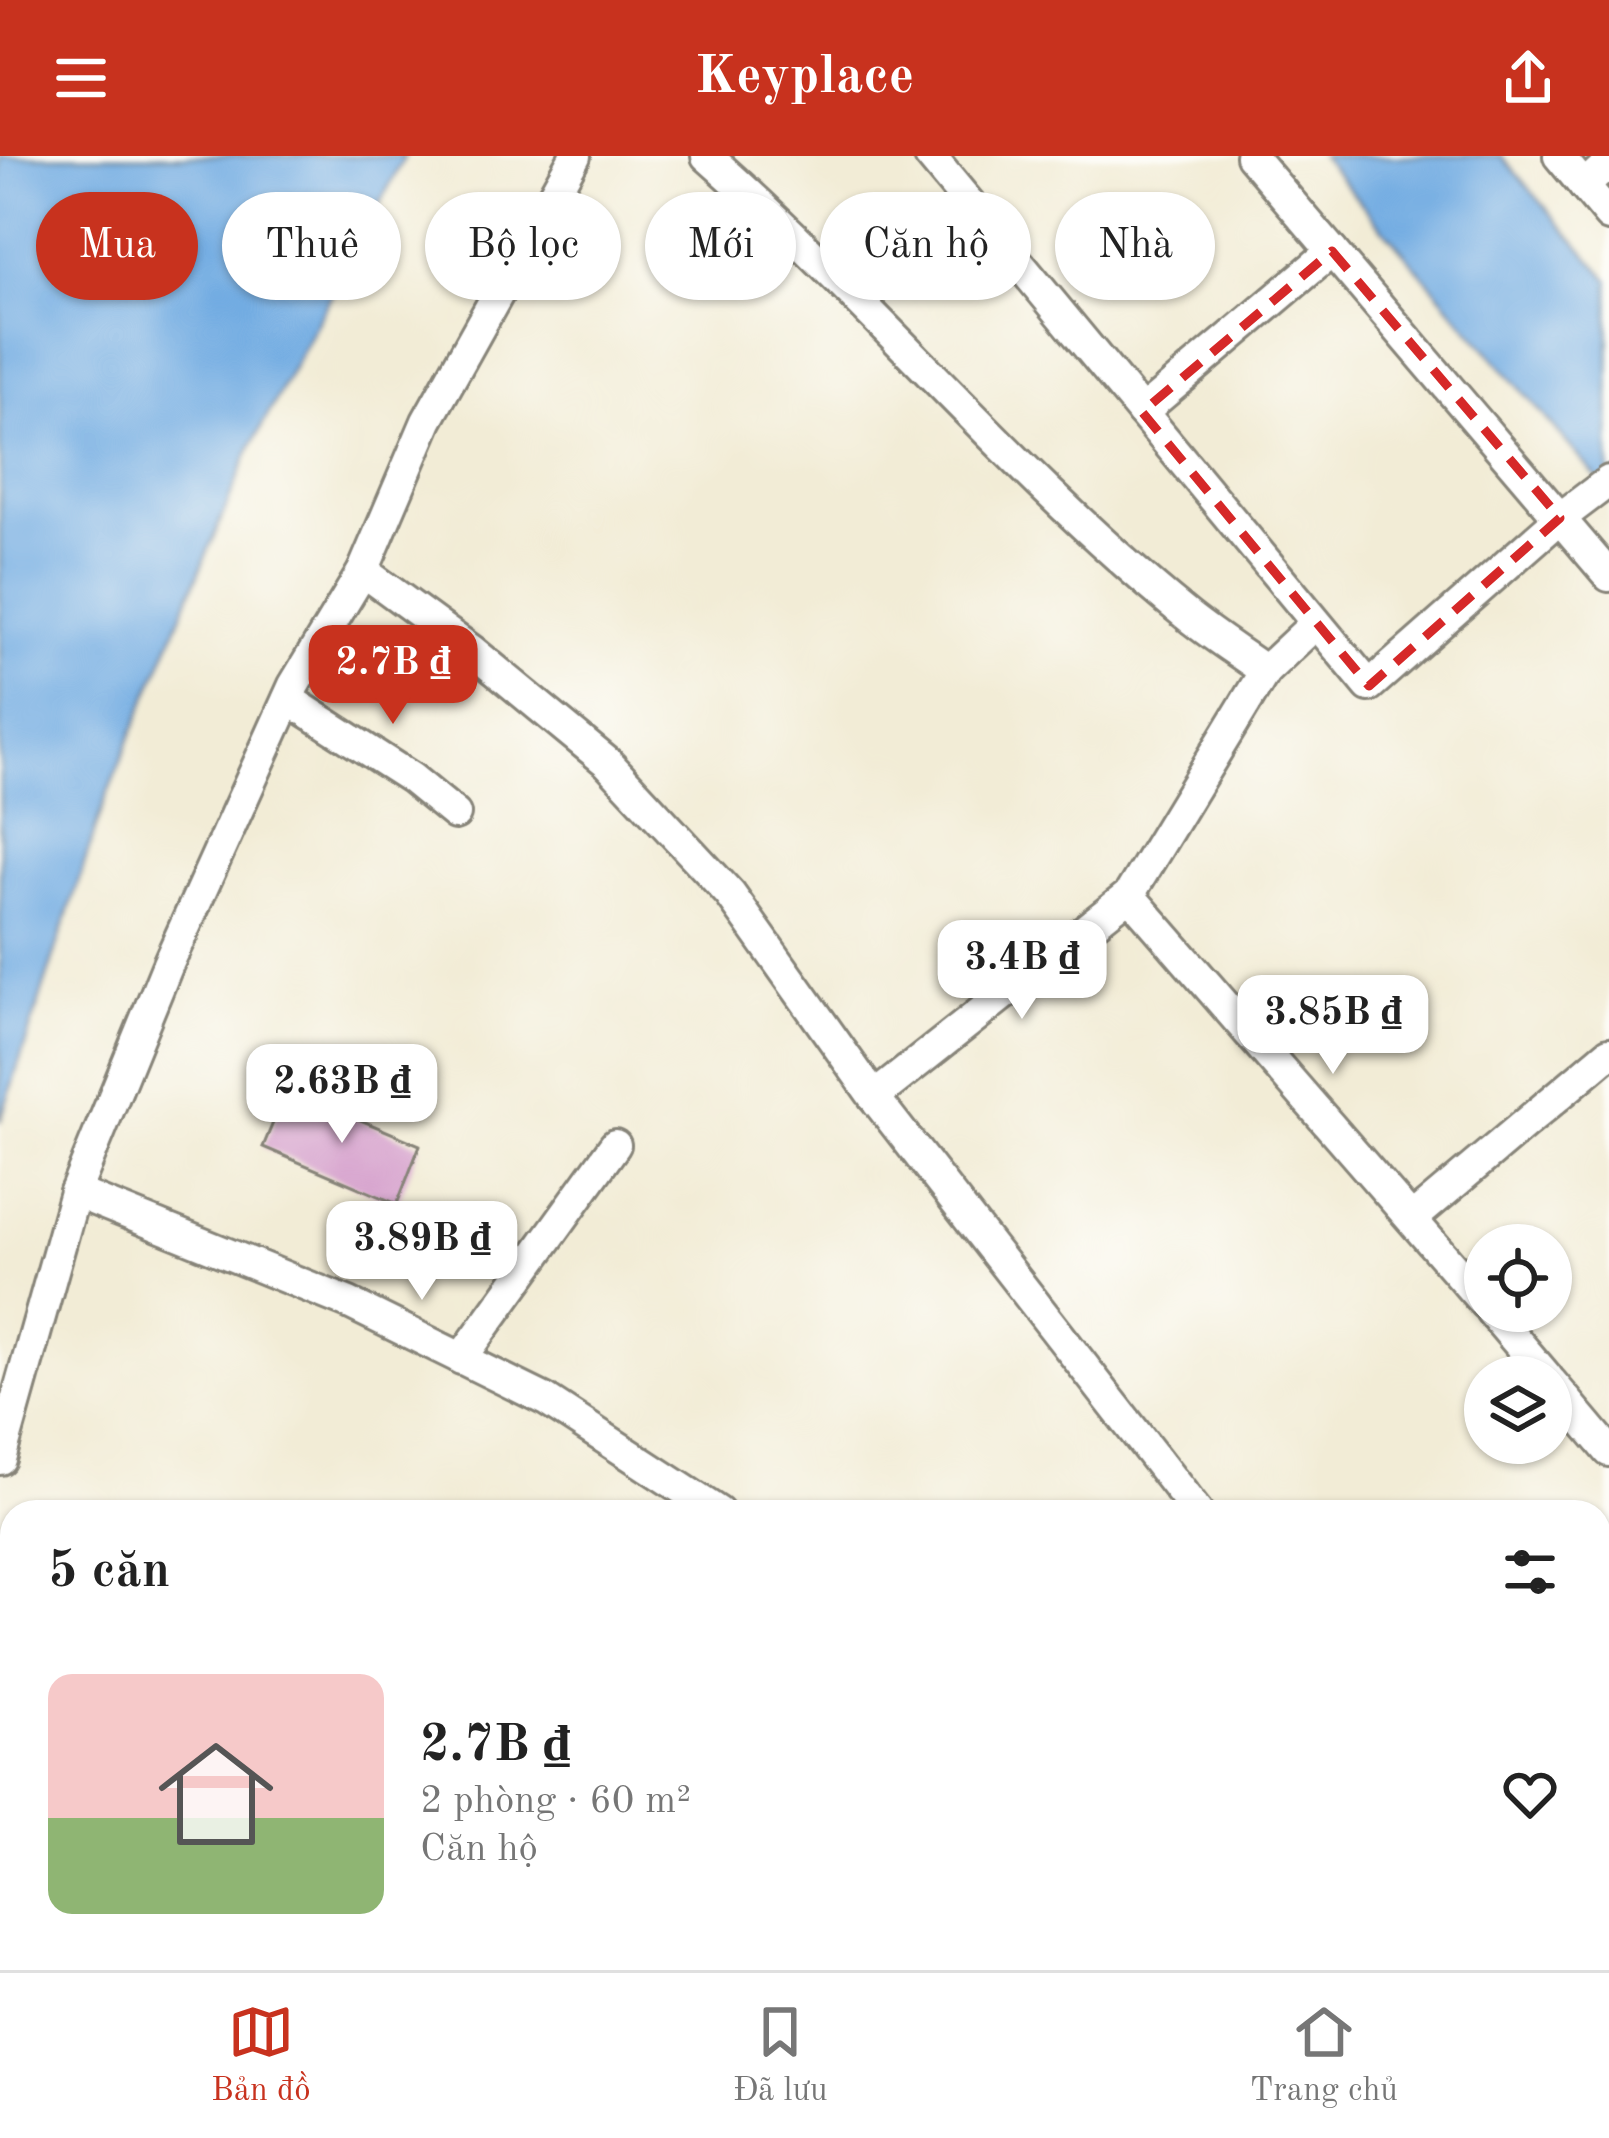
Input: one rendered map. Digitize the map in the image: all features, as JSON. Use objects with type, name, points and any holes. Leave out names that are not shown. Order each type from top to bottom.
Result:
[{"type":"street","points":[[0,1460],[75,1192],[168,964],[288,699],[363,571],[427,421],[575,156]]},
{"type":"street","points":[[707,156],[787,226],[1134,571],[1264,671]]},
{"type":"street","points":[[930,156],[1369,686],[1560,518],[1601,488]]},
{"type":"street","points":[[1251,156],[1609,576]]},
{"type":"street","points":[[1559,156],[1609,216]]},
{"type":"street","points":[[1584,186],[1609,164]]},
{"type":"street","points":[[1142,412],[1332,251]]},
{"type":"street","points":[[363,571],[471,650],[608,763],[730,894],[874,1097],[1188,1500]]},
{"type":"street","points":[[874,1097],[1129,895],[1264,671],[1316,622]]},
{"type":"street","points":[[288,699],[411,778],[455,814]]},
{"type":"street","points":[[1129,895],[1464,1279]]},
{"type":"street","points":[[1413,1218],[1609,1053]]},
{"type":"street","points":[[461,1359],[615,1145]]},
{"type":"street","points":[[75,1192],[349,1303],[546,1400],[700,1500]]},
{"type":"street","points":[[1509,1332],[1529,1356]]},
{"type":"street","points":[[1572,1407],[1609,1451]]},
{"type":"street","points":[[0,1731],[0,1774]]},
{"type":"highlighted area","points":[[1332,251],[1560,518],[1369,686],[1142,412]]},
{"type":"water","points":[[0,156],[405,156],[386,192],[222,192],[222,300],[329,300],[251,447],[106,797],[0,1122]]},
{"type":"water","points":[[1321,156],[1501,156],[1609,280],[1609,492]]},
{"type":"building","points":[[287,1089],[420,1145],[397,1204],[263,1147]]}]
